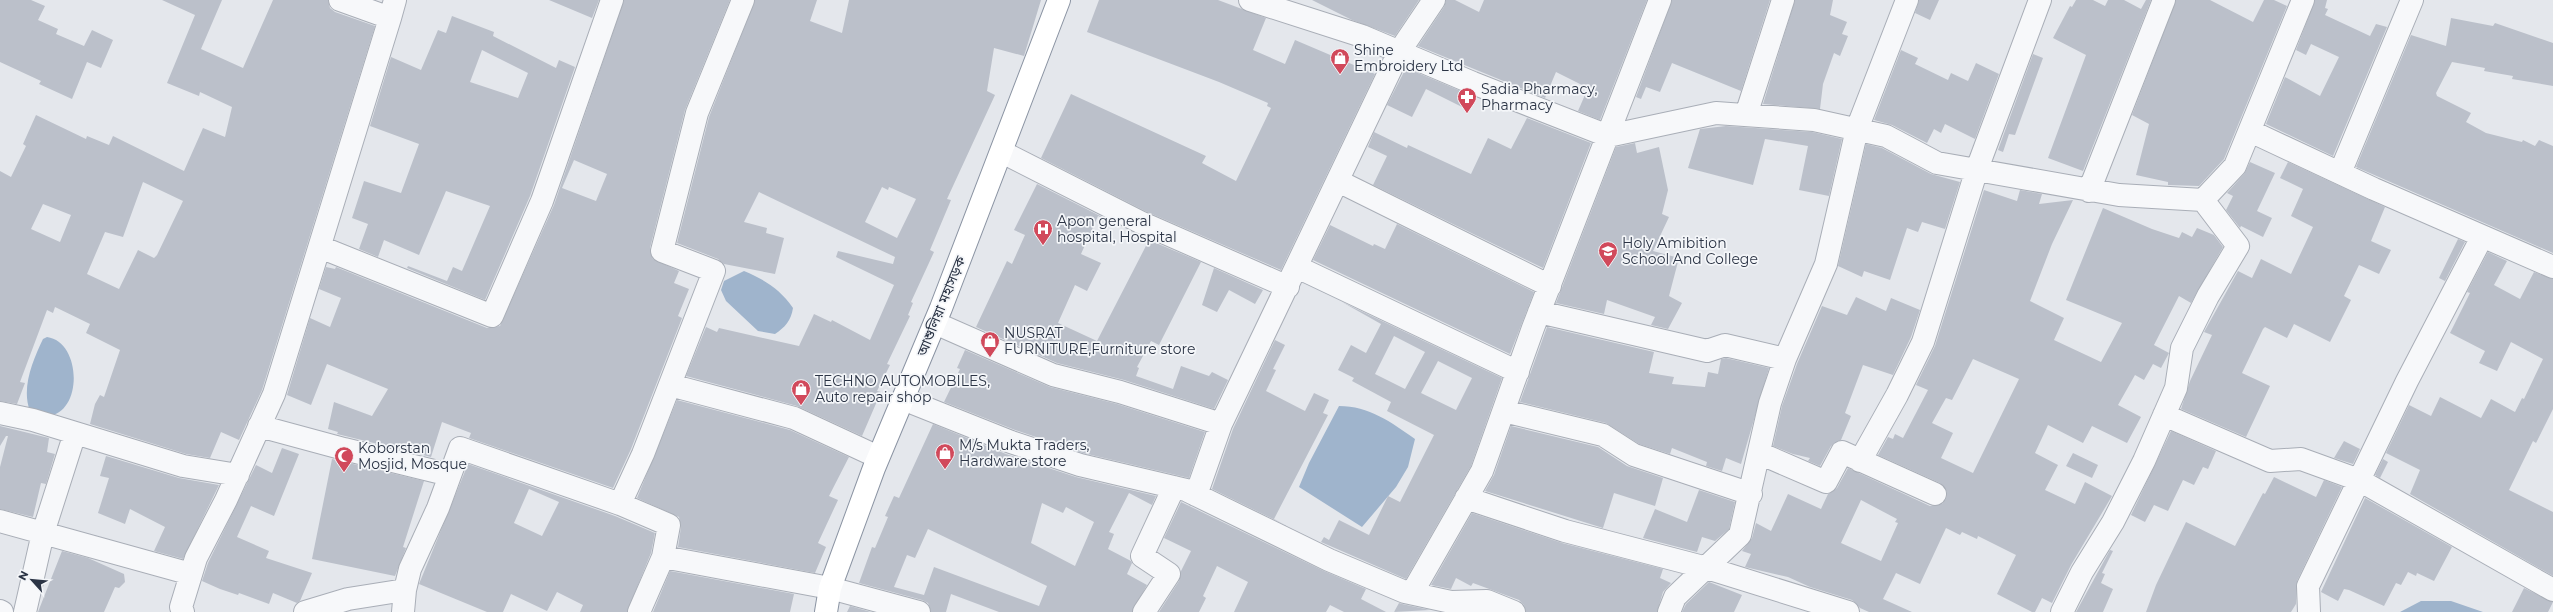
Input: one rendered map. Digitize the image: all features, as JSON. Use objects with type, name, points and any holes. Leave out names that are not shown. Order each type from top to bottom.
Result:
[{"type":"highway","name":"আশুলিয়া মহাসড়ক","points":[[826,612],[830,588],[878,457],[935,323],[1002,152],[1058,0]]},
{"type":"street","points":[[183,612],[181,607],[196,558],[238,475],[274,394],[393,9],[340,0]]},
{"type":"street","points":[[320,247],[492,316],[542,201],[612,0]]},
{"type":"street","points":[[620,504],[643,454],[714,271],[662,251],[697,113],[743,0]]},
{"type":"street","points":[[1250,0],[1362,36],[1608,136],[1716,113],[1814,120],[1886,136],[1937,163],[1977,169],[2089,191],[2119,195],[2203,200],[2238,246],[2208,296],[2182,348],[2176,388],[2113,522],[2082,572],[2062,612]]},
{"type":"street","points":[[1196,495],[1221,424],[1288,287],[1399,52],[1434,0]]},
{"type":"street","points":[[1412,594],[1482,471],[1539,312],[1660,0]]},
{"type":"street","points":[[1746,115],[1783,0]]},
{"type":"street","points":[[1669,612],[1675,598],[1740,535],[1751,494],[1770,403],[1785,359],[1826,264],[1857,129],[1907,0]]},
{"type":"street","points":[[1860,461],[1897,395],[1923,342],[1977,169],[2040,0]]},
{"type":"street","points":[[2089,191],[2164,0]]},
{"type":"street","points":[[2203,200],[2235,166],[2303,0]]},
{"type":"street","points":[[2340,173],[2412,0]]},
{"type":"street","points":[[2250,131],[2482,237],[2553,267]]},
{"type":"street","points":[[1002,152],[1140,222],[1288,287]]},
{"type":"street","points":[[1338,181],[1550,286]]},
{"type":"street","points":[[2309,612],[2308,586],[2407,381],[2482,237]]},
{"type":"street","points":[[1297,267],[1518,372]]},
{"type":"street","points":[[1539,312],[1707,351],[1725,345],[1785,359]]},
{"type":"street","points":[[935,323],[1053,375],[1120,392],[1221,424]]},
{"type":"street","points":[[670,385],[794,418],[878,457]]},
{"type":"street","points":[[903,398],[1011,442],[1080,465],[1174,487],[1196,495],[1329,560],[1412,594],[1451,602],[1487,601],[1514,612]]},
{"type":"street","points":[[1504,411],[1603,435],[1634,455],[1751,494]]},
{"type":"street","points":[[0,413],[33,420],[183,466],[238,475]]},
{"type":"street","points":[[2164,415],[2270,461],[2301,459],[2359,480],[2553,590]]},
{"type":"street","points":[[259,426],[450,475]]},
{"type":"street","points":[[25,612],[43,532],[75,433]]},
{"type":"street","points":[[403,612],[405,590],[410,569],[438,508],[460,448],[620,504],[669,526],[663,557],[639,612]]},
{"type":"street","points":[[1760,453],[1826,482],[1842,452],[1935,494]]},
{"type":"street","points":[[1144,612],[1168,574],[1142,556],[1174,487]]},
{"type":"street","points":[[1466,498],[1565,531],[1707,568],[1848,612]]},
{"type":"street","points":[[0,520],[191,574]]},
{"type":"street","points":[[663,557],[830,588],[919,612]]},
{"type":"street","points":[[305,612],[348,599],[405,590]]},
{"type":"water","points":[[744,271],[772,286],[783,295],[793,308],[791,317],[787,323],[775,334],[758,331],[726,301],[721,290],[724,281]]},
{"type":"water","points":[[47,337],[59,342],[67,351],[72,363],[74,377],[68,403],[59,412],[46,416],[30,411],[27,393],[29,374],[35,356],[43,339]]},
{"type":"water","points":[[1339,406],[1370,412],[1388,421],[1415,439],[1408,467],[1396,487],[1362,527],[1299,487],[1309,463]]},
{"type":"water","points":[[2421,601],[2451,601],[2483,612],[2400,612]]},
{"type":"building","points":[[0,0],[31,0],[45,6],[38,20],[58,29],[56,34],[84,46],[92,30],[113,40],[101,68],[87,62],[72,99],[39,84],[41,81],[0,62]]},
{"type":"building","points":[[162,0],[222,0],[201,49],[243,68],[273,0],[328,0],[330,8],[335,12],[375,26],[262,390],[239,440],[221,432],[210,458],[186,454],[90,424],[95,404],[100,395],[104,397],[120,350],[86,333],[90,324],[55,307],[53,313],[47,310],[20,382],[25,383],[17,404],[0,401],[0,171],[11,177],[26,146],[23,144],[36,115],[86,139],[87,136],[109,145],[113,136],[184,171],[203,128],[225,137],[232,107],[200,92],[199,96],[167,83],[195,15]],"holes":[[[143,182],[183,201],[157,255],[154,258],[138,250],[119,289],[87,274],[105,232],[123,237]],[[43,204],[71,215],[60,242],[31,229]]]},
{"type":"building","points":[[549,0],[599,0],[592,18]]},
{"type":"building","points":[[624,0],[730,0],[685,110],[650,248],[653,259],[679,271],[674,283],[689,289],[678,316],[682,318],[631,449],[613,488],[469,438],[471,433],[442,422],[431,457],[337,434],[338,432],[328,429],[334,402],[372,416],[388,389],[327,364],[311,405],[287,395],[310,318],[330,327],[341,298],[319,289],[326,267],[335,269],[336,267],[487,328],[500,326],[554,205]],"holes":[[[574,160],[607,174],[596,201],[562,188]]]},
{"type":"building","points":[[755,0],[817,0],[810,21],[842,33],[849,0],[1041,0],[1024,56],[994,48],[987,91],[995,95],[947,199],[951,200],[930,250],[934,252],[911,302],[913,303],[908,315],[910,316],[887,364],[890,365],[877,391],[881,392],[862,436],[797,406],[686,376],[706,327],[717,332],[719,328],[799,346],[814,314],[831,322],[832,320],[870,340],[894,285],[836,257],[838,251],[893,264],[895,257],[759,192],[744,222],[767,228],[766,233],[784,238],[775,274],[724,264],[718,259],[677,243],[709,117]],"holes":[[[882,187],[888,190],[889,187],[916,199],[897,238],[865,222]]]},
{"type":"building","points":[[1099,0],[1218,0],[1266,18],[1253,50],[1285,64],[1295,40],[1375,74],[1281,270],[1145,211],[1041,158],[1071,94],[1206,156],[1202,163],[1236,181],[1271,108],[1267,106],[1268,103],[1219,82],[1087,32]]},
{"type":"building","points":[[1312,0],[1419,0],[1395,36],[1352,20]]},
{"type":"building","points":[[1446,0],[1455,0],[1479,12],[1484,0],[1647,0],[1600,120],[1578,111],[1588,88],[1556,72],[1545,98],[1418,46],[1444,7]]},
{"type":"building","points":[[1672,0],[1770,0],[1741,91],[1672,63],[1660,92],[1646,87],[1641,99],[1636,97]]},
{"type":"building","points":[[1795,0],[1833,0],[1830,15],[1847,22],[1842,34],[1848,36],[1840,56],[1834,53],[1823,84],[1820,109],[1763,104]]},
{"type":"building","points":[[1919,0],[1939,0],[1930,20],[1915,13]]},
{"type":"building","points":[[2076,0],[2093,0],[2105,6],[2108,0],[2124,0],[2141,9],[2146,0],[2151,0],[2083,171],[2048,158],[2086,55],[2053,38],[2070,6],[2072,7]]},
{"type":"building","points":[[2176,0],[2210,0],[2253,22],[2264,0],[2274,0],[2287,6],[2224,159],[2199,186],[2168,185],[2168,182],[2136,175],[2149,124],[2132,115]]},
{"type":"building","points":[[2315,0],[2327,0],[2325,8],[2328,9],[2325,15],[2370,36],[2376,24],[2387,27],[2333,156],[2266,124],[2285,77],[2320,96],[2339,57],[2311,44],[2306,55],[2296,50]]},
{"type":"building","points":[[452,16],[494,32],[493,36],[556,68],[559,60],[575,67],[530,196],[485,300],[407,268],[408,266],[447,281],[453,267],[462,271],[490,206],[446,191],[419,255],[384,240],[378,257],[359,249],[368,224],[352,218],[364,181],[401,193],[419,144],[370,126],[391,57],[421,70],[438,30],[446,33]],"holes":[[[482,50],[528,73],[518,98],[470,82]]]},
{"type":"building","points":[[2451,18],[2493,26],[2495,23],[2553,43],[2553,86],[2512,79],[2513,76],[2484,71],[2485,68],[2452,62],[2436,93],[2437,96],[2471,113],[2466,122],[2486,133],[2522,142],[2523,140],[2535,146],[2539,140],[2553,146],[2553,253],[2356,167],[2411,35],[2446,46]]},
{"type":"building","points":[[1901,50],[1918,58],[1915,64],[1948,80],[1951,73],[1968,81],[1976,63],[1999,74],[1975,139],[1945,124],[1941,133],[1934,129],[1927,143],[1892,125],[1874,120]]},
{"type":"building","points":[[2033,54],[2043,58],[2015,135],[2009,134],[2003,152],[1998,150]]},
{"type":"building","points":[[1406,68],[1468,94],[1462,107],[1426,89],[1412,117],[1387,105]]},
{"type":"building","points":[[1527,118],[1591,143],[1543,268],[1373,185],[1387,156],[1368,147],[1374,132],[1407,148],[1408,145],[1471,174],[1488,138],[1511,149]]},
{"type":"building","points":[[1726,126],[1812,132],[1842,139],[1829,196],[1799,190],[1808,146],[1765,139],[1753,185],[1688,168],[1700,129]]},
{"type":"building","points":[[1635,143],[1637,153],[1659,147],[1668,190],[1662,214],[1669,217],[1653,251],[1679,258],[1669,296],[1682,303],[1668,329],[1651,325],[1655,317],[1607,300],[1604,314],[1556,303],[1616,147]]},
{"type":"building","points":[[1866,144],[1882,148],[1931,174],[1960,182],[1945,229],[1922,222],[1918,232],[1907,228],[1890,280],[1864,271],[1862,277],[1838,266]]},
{"type":"building","points":[[2250,162],[2275,173],[2257,211],[2272,218],[2263,237],[2241,226],[2240,228],[2226,210],[2233,196],[2227,193],[2244,174]]},
{"type":"building","points":[[2288,162],[2385,207],[2371,241],[2391,250],[2379,274],[2359,265],[2344,296],[2351,300],[2330,342],[2294,324],[2287,338],[2265,327],[2263,329],[2242,373],[2270,386],[2246,437],[2181,409],[2190,381],[2212,335],[2204,332],[2238,271],[2252,278],[2261,259],[2291,274],[2313,227],[2291,216],[2303,189],[2280,178]]},
{"type":"building","points":[[1037,184],[1120,226],[1098,216],[1081,254],[1101,263],[1087,291],[1075,285],[1058,323],[1097,341],[1149,240],[1201,262],[1159,345],[1151,341],[1137,367],[1139,368],[1136,376],[1173,389],[1181,366],[1209,376],[1212,372],[1228,380],[1214,409],[1124,380],[1057,363],[976,327],[1007,261],[1012,264],[1025,235],[1014,230]]},
{"type":"building","points":[[1984,190],[2017,201],[2020,190],[2042,194],[2039,204],[2073,200],[2052,244],[2030,301],[2064,318],[2054,340],[2101,362],[2122,323],[2066,300],[2103,208],[2152,229],[2179,238],[2182,232],[2192,237],[2197,228],[2214,235],[2223,247],[2191,303],[2179,296],[2154,345],[2169,353],[2161,368],[2153,364],[2144,380],[2135,375],[2118,405],[2141,417],[2127,443],[2092,426],[2083,443],[2048,425],[2035,453],[2058,465],[2045,490],[2075,504],[2085,482],[2112,496],[2071,565],[2052,603],[2042,598],[2035,612],[2032,612],[1997,594],[2016,555],[1978,536],[1977,539],[1962,532],[1960,535],[1946,528],[1920,584],[1896,573],[1883,599],[1912,612],[1869,612],[1860,608],[1852,600],[1810,587],[1788,577],[1745,567],[1751,554],[1742,551],[1752,538],[1756,523],[1771,531],[1788,494],[1821,509],[1828,494],[1837,488],[1848,468],[1930,506],[1942,504],[1946,499],[1947,492],[1940,483],[1878,455],[1888,437],[1893,439],[1895,434],[1903,438],[1928,390],[1916,385],[1935,346]],"holes":[[[1973,359],[2019,379],[1973,473],[1941,458],[1953,433],[1932,423],[1946,398],[1952,400]],[[1861,500],[1897,519],[1895,522],[1898,523],[1881,561],[1841,543]]]},
{"type":"building","points":[[1397,224],[1534,292],[1510,354],[1313,260],[1330,225],[1373,246],[1374,244],[1385,249]]},
{"type":"building","points":[[2458,239],[2465,242],[2445,281],[2439,278]]},
{"type":"building","points":[[2488,252],[2507,261],[2494,285],[2520,299],[2534,272],[2553,279],[2553,409],[2536,443],[2533,441],[2509,490],[2553,512],[2553,576],[2410,494],[2420,470],[2386,453],[2409,405],[2431,416],[2440,397],[2481,418],[2491,399],[2515,412],[2522,398],[2524,399],[2543,359],[2511,342],[2497,371],[2479,363],[2485,351],[2450,333],[2470,293],[2467,292]]},
{"type":"building","points":[[1214,268],[1263,290],[1255,304],[1229,290],[1217,312],[1202,305]]},
{"type":"building","points":[[1856,297],[1886,311],[1891,298],[1920,310],[1911,337],[1893,375],[1863,365],[1845,413],[1851,416],[1841,440],[1831,446],[1820,466],[1808,461],[1810,458],[1793,454],[1773,446],[1782,406],[1797,364],[1822,306],[1847,315]]},
{"type":"building","points":[[1342,302],[1502,378],[1471,466],[1406,579],[1321,542],[1324,537],[1329,540],[1339,520],[1369,535],[1388,496],[1400,502],[1434,435],[1387,411],[1391,402],[1352,381],[1354,378],[1338,370],[1351,345],[1366,353],[1381,324]],"holes":[[[1394,336],[1425,352],[1405,389],[1375,374]],[[1438,361],[1472,378],[1456,410],[1421,393]]]},
{"type":"building","points":[[1547,327],[1654,352],[1649,373],[1674,377],[1672,384],[1705,387],[1708,372],[1718,374],[1721,359],[1726,358],[1769,368],[1741,464],[1726,458],[1722,471],[1706,466],[1707,462],[1672,448],[1670,454],[1639,444],[1606,423],[1520,402]]},
{"type":"building","points":[[1275,340],[1285,345],[1273,369],[1276,370],[1266,391],[1305,411],[1314,393],[1329,400],[1323,413],[1328,415],[1274,519],[1287,526],[1212,489],[1233,429]]},
{"type":"building","points":[[965,350],[1050,387],[1117,404],[1205,432],[1189,478],[1083,453],[1015,430],[944,402],[960,369],[957,368]]},
{"type":"building","points":[[677,400],[790,430],[849,457],[829,496],[838,500],[818,543],[826,547],[815,573],[678,547],[681,527],[679,517],[637,498]]},
{"type":"building","points":[[933,424],[1006,454],[1076,477],[1156,496],[1152,505],[1129,493],[1109,532],[1114,534],[1108,549],[1131,561],[1132,563],[1127,574],[1147,585],[1132,612],[999,612],[951,594],[946,612],[931,612],[928,603],[922,600],[859,583],[872,547],[875,548],[888,517],[885,516],[894,496],[899,498]],"holes":[[[1042,503],[1063,513],[1066,507],[1094,522],[1075,566],[1031,543]],[[928,529],[1047,586],[1039,606],[934,567],[924,595],[894,587],[907,555],[915,558]]]},
{"type":"building","points":[[0,426],[49,438],[47,452],[55,454],[46,484],[41,483],[33,517],[0,509],[0,467],[8,436],[6,436],[0,446]]},
{"type":"building","points":[[1511,426],[1598,447],[1627,466],[1663,478],[1655,506],[1614,493],[1603,528],[1485,491],[1494,475]]},
{"type":"building","points":[[2171,431],[2216,451],[2208,469],[2203,467],[2194,485],[2183,480],[2168,511],[2154,505],[2145,522],[2131,515]]},
{"type":"building","points":[[2344,441],[2360,449],[2353,464],[2334,458]]},
{"type":"building","points":[[282,448],[299,454],[274,516],[251,506],[237,537],[269,551],[266,558],[312,573],[300,601],[297,603],[273,593],[269,604],[239,593],[238,595],[220,589],[202,581],[208,563],[256,465],[272,473]]},
{"type":"building","points":[[2073,453],[2098,465],[2092,478],[2066,466]]},
{"type":"building","points":[[106,456],[179,478],[219,485],[183,559],[154,551],[165,527],[130,509],[125,524],[98,513],[109,478],[100,476]]},
{"type":"building","points":[[332,459],[424,481],[403,547],[406,548],[395,576],[312,559]]},
{"type":"building","points":[[2383,459],[2388,462],[2380,478],[2375,475]]},
{"type":"building","points":[[468,464],[615,516],[655,533],[651,553],[627,612],[580,612],[583,605],[557,592],[547,611],[511,594],[503,612],[487,612],[419,584]],"holes":[[[529,489],[559,502],[542,536],[514,523]]]},
{"type":"building","points":[[2274,477],[2316,497],[2324,480],[2342,487],[2297,581],[2296,604],[2291,612],[2146,612],[2156,585],[2186,522],[2235,546],[2263,493],[2265,494]]},
{"type":"building","points":[[1699,490],[1735,502],[1729,529],[1715,541],[1702,537],[1697,552],[1643,538],[1655,509],[1687,522]]},
{"type":"building","points":[[2365,498],[2452,547],[2434,581],[2417,573],[2416,576],[2408,572],[2401,585],[2396,583],[2384,606],[2349,590],[2344,589],[2338,601],[2321,592]]},
{"type":"building","points":[[1181,502],[1324,571],[1366,589],[1361,599],[1386,612],[1344,612],[1330,605],[1326,612],[1234,612],[1248,582],[1217,566],[1203,596],[1206,598],[1199,612],[1159,612],[1179,581],[1181,571],[1191,551],[1164,538]]},
{"type":"building","points":[[1472,513],[1562,543],[1663,569],[1660,578],[1671,583],[1663,592],[1657,612],[1526,612],[1524,605],[1519,600],[1473,583],[1471,586],[1456,578],[1451,589],[1431,585]]},
{"type":"building","points":[[2110,550],[2113,551],[2102,573],[2105,574],[2101,583],[2113,589],[2103,612],[2076,612]]},
{"type":"building","points":[[62,551],[88,558],[124,574],[125,582],[119,588],[115,587],[104,612],[38,612]]},
{"type":"building","points":[[670,571],[794,594],[790,612],[653,612]]},
{"type":"building","points":[[1709,582],[1742,595],[1734,612],[1682,612],[1686,604]]},
{"type":"building","points":[[2524,588],[2553,602],[2548,612],[2512,612]]},
{"type":"building","points":[[1399,603],[1402,604],[1430,610],[1394,612]]},
{"type":"building","points":[[850,606],[871,612],[847,612]]},
{"type":"place","name":"Shine Embroidery Ltd","points":[[1340,75]]},
{"type":"place","name":"Sadia Pharmacy, Pharmacy","points":[[1467,114]]},
{"type":"place","name":"Apon general hospital, Hospital","points":[[1043,246]]},
{"type":"place","name":"Holy Amibition School And College","points":[[1608,268]]},
{"type":"place","name":"NUSRAT FURNITURE,Furniture store","points":[[990,358]]},
{"type":"place","name":"TECHNO AUTOMOBILES, Auto repair shop","points":[[801,406]]},
{"type":"place","name":"M/s Mukta Traders, Hardware store","points":[[945,470]]},
{"type":"place","name":"Koborstan Mosjid, Mosque","points":[[344,473]]}]
